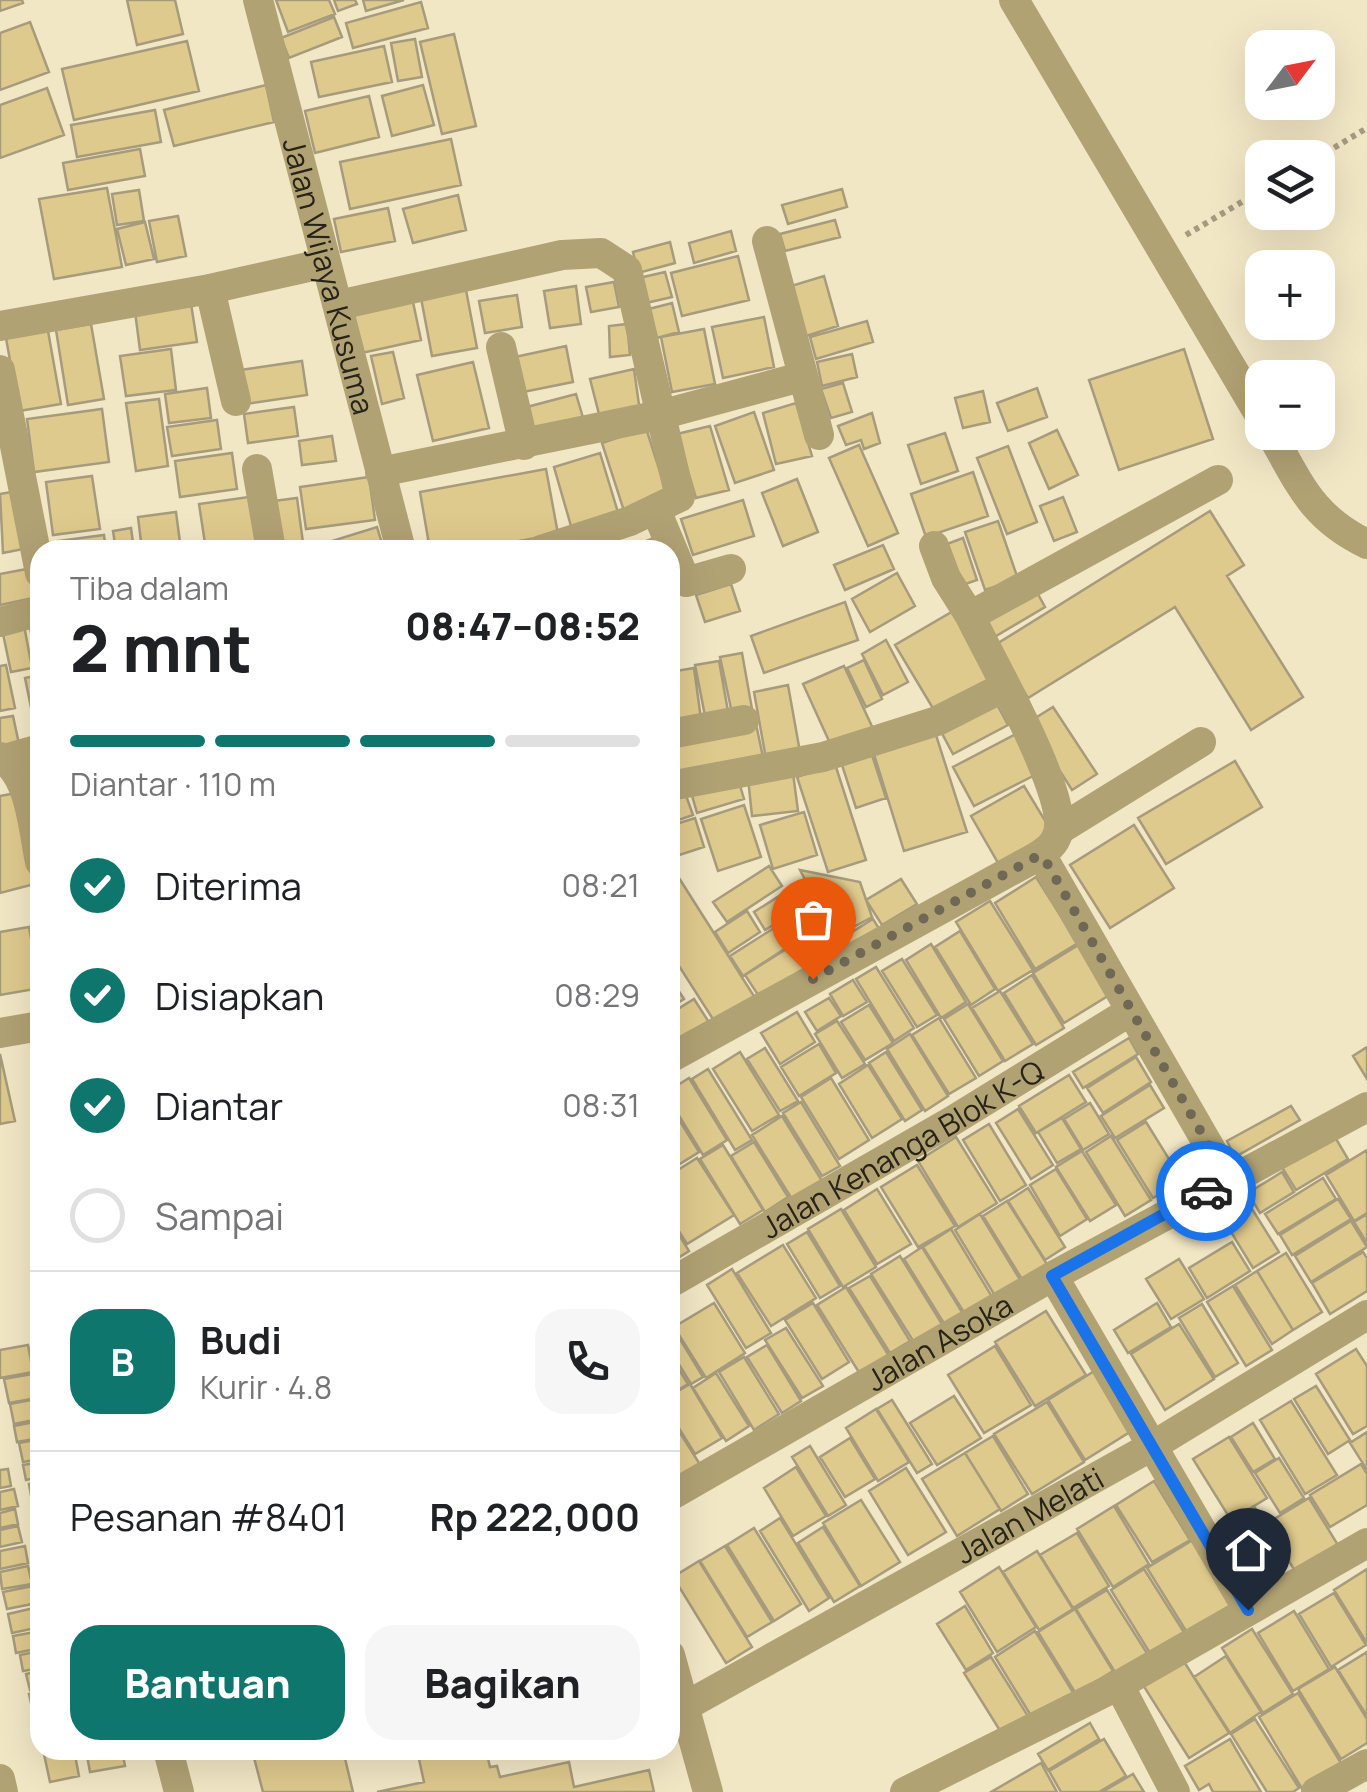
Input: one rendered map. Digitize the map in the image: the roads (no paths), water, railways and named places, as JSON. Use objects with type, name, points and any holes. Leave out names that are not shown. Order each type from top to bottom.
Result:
[{"type":"street","name":"Jalan Wijaya Kusuma","points":[[258,0],[398,540]]},
{"type":"street","points":[[1014,0],[1245,389]]},
{"type":"street","points":[[767,241],[819,435]]},
{"type":"street","points":[[340,305],[562,255],[601,253],[626,270],[680,492],[676,501],[656,510],[569,540]]},
{"type":"street","points":[[0,326],[210,289],[326,263]]},
{"type":"street","points":[[210,289],[236,401]]},
{"type":"street","points":[[500,347],[524,444]]},
{"type":"street","points":[[0,370],[10,474],[30,540]]},
{"type":"street","points":[[380,472],[660,415],[801,377]]},
{"type":"street","points":[[1280,450],[1308,498],[1333,527],[1367,544]]},
{"type":"street","points":[[257,469],[270,540]]},
{"type":"street","points":[[970,616],[1218,480]]},
{"type":"street","points":[[656,510],[668,540]]},
{"type":"street","points":[[934,546],[946,578],[970,616],[1047,773],[1060,830]]},
{"type":"street","points":[[680,568],[686,582],[731,570]]},
{"type":"street","points":[[0,622],[30,614]]},
{"type":"street","points":[[680,784],[824,757],[937,721],[1004,686]]},
{"type":"street","points":[[680,732],[744,720]]},
{"type":"street","points":[[680,1053],[1038,856],[1050,848],[1060,830],[1201,742]]},
{"type":"street","points":[[30,752],[2,758],[24,788],[30,816]]},
{"type":"street","points":[[1038,856],[1044,858],[1228,1179]]},
{"type":"street","name":"Jalan Kenanga Blok K-Q","points":[[680,1277],[1130,1012]]},
{"type":"street","points":[[0,1033],[30,1028]]},
{"type":"street","name":"Jalan Asoka","points":[[680,1490],[1052,1276],[1367,1107]]},
{"type":"street","points":[[1052,1276],[1248,1610]]},
{"type":"street","name":"Jalan Melati","points":[[684,1706],[1154,1445],[1367,1315]]},
{"type":"street","points":[[905,1792],[951,1783],[1367,1543]]},
{"type":"street","points":[[1119,1685],[1175,1792]]},
{"type":"street","points":[[680,1691],[708,1792]]},
{"type":"street","points":[[171,1760],[179,1792]]},
{"type":"street","points":[[1316,1792],[1367,1764]]},
{"type":"street","points":[[0,1779],[4,1792]]}]
